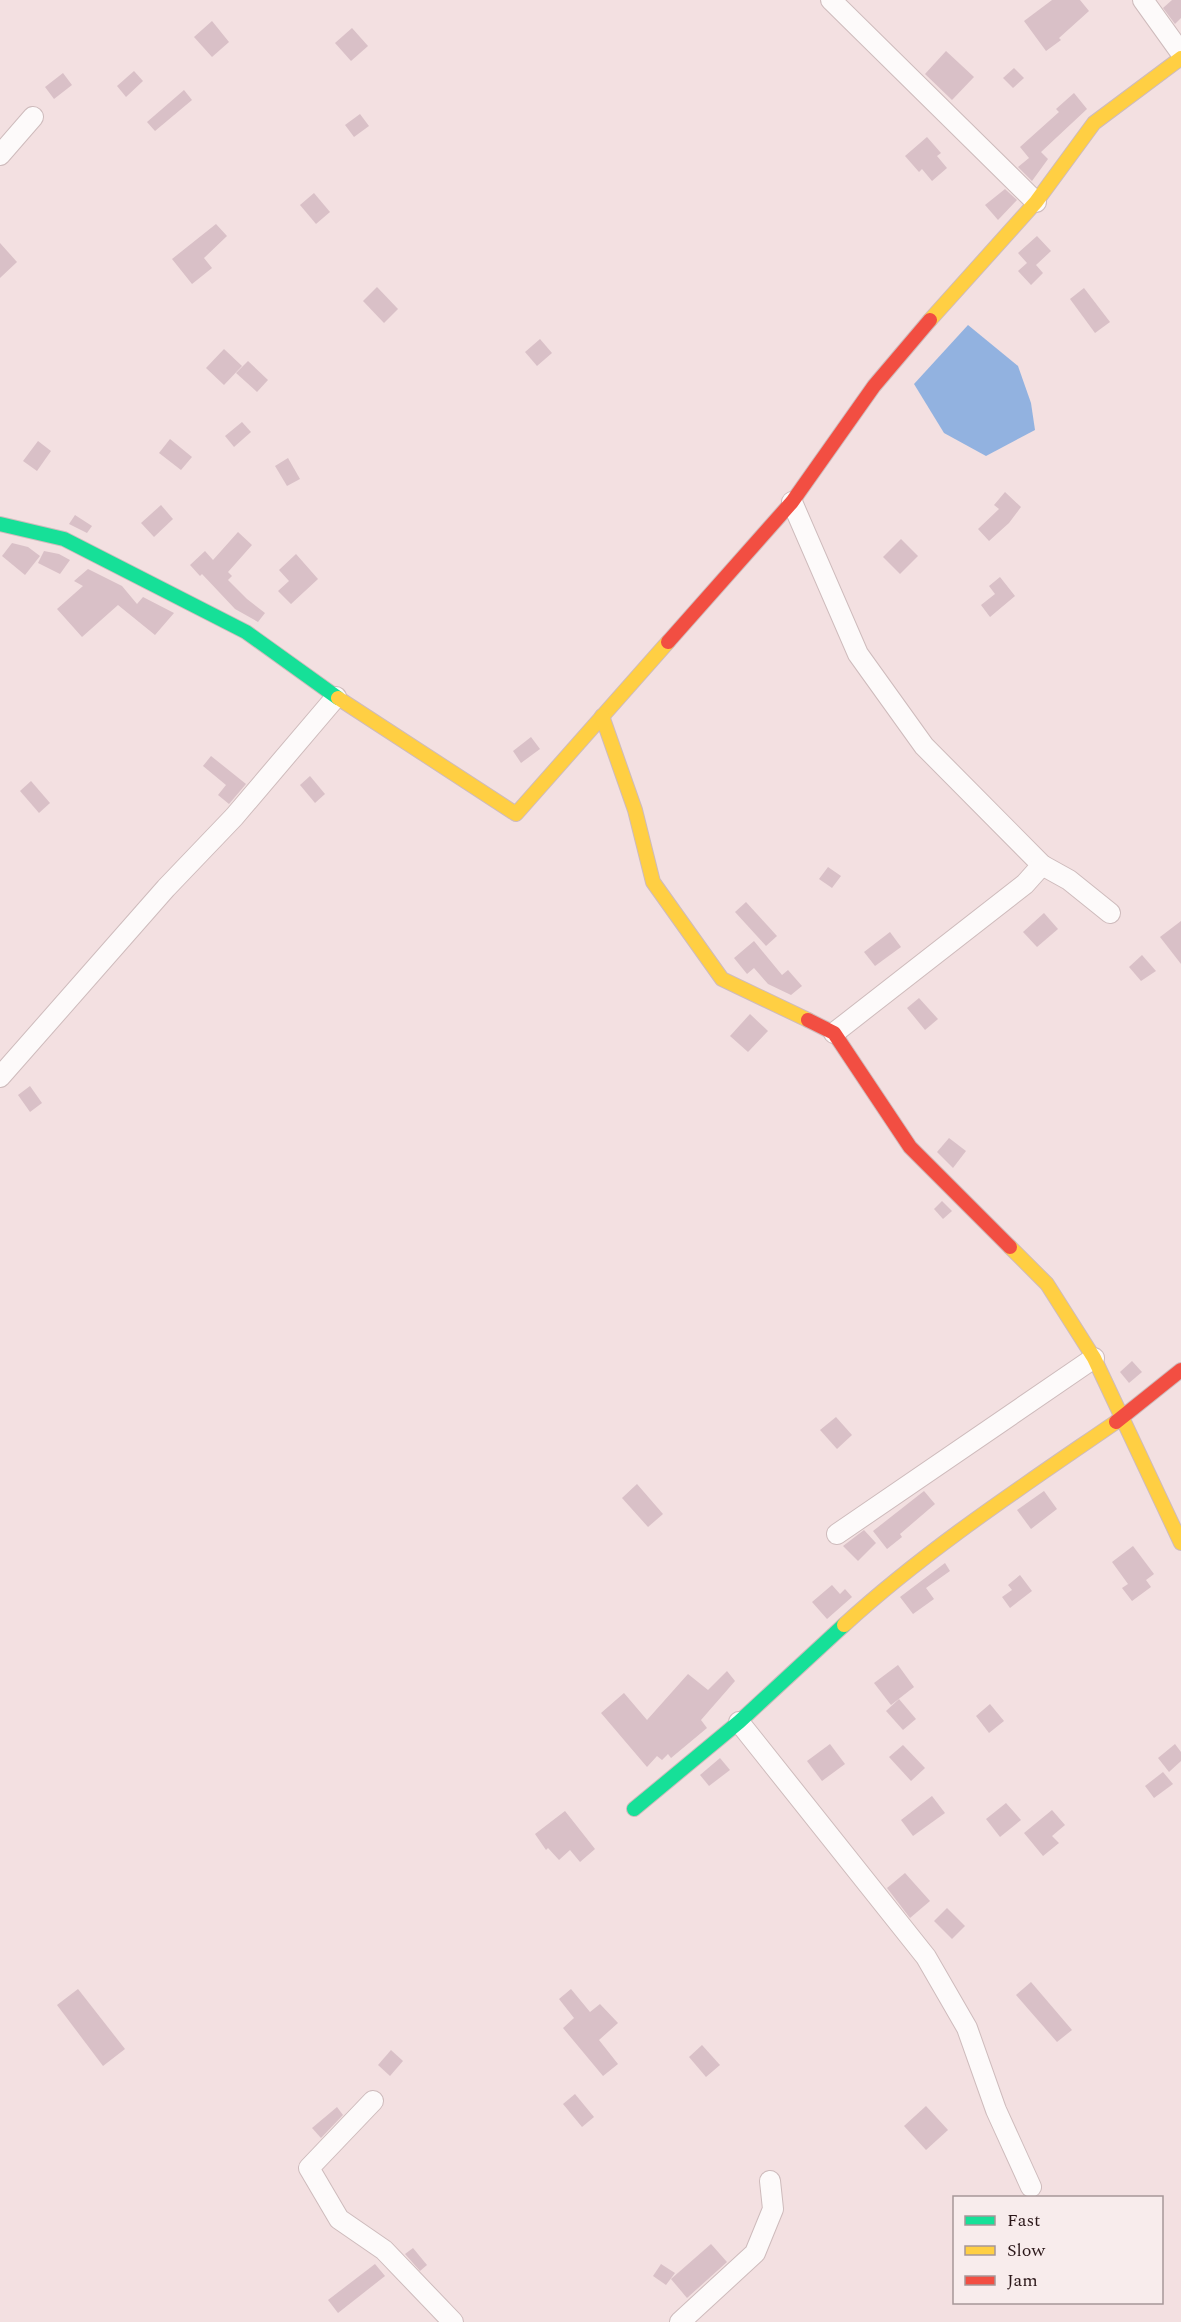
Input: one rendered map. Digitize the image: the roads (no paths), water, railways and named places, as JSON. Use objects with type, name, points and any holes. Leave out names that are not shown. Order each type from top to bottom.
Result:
[{"type":"street","points":[[831,0],[1036,202]]},
{"type":"street","points":[[1143,0],[1181,53]]},
{"type":"street","points":[[0,524],[64,539],[246,632],[364,717],[516,814],[792,502],[874,386],[954,291],[1036,202],[1094,123],[1181,58]]},
{"type":"street","points":[[0,155],[33,117]]},
{"type":"street","points":[[792,502],[858,654],[924,746],[1042,865],[1069,880],[1110,913]]},
{"type":"street","points":[[0,1077],[166,888],[234,817],[336,697]]},
{"type":"street","points":[[602,716],[635,810],[653,882],[722,979],[834,1034],[910,1147],[1047,1284],[1094,1358],[1181,1543]]},
{"type":"street","points":[[834,1034],[1025,885],[1042,865]]},
{"type":"street","points":[[837,1534],[1094,1358]]},
{"type":"street","points":[[634,1809],[739,1722],[880,1592],[988,1511],[1123,1417],[1181,1370]]},
{"type":"street","points":[[739,1722],[926,1957],[967,2028],[996,2110],[1031,2187]]},
{"type":"street","points":[[373,2101],[309,2168],[339,2219],[384,2250],[453,2322]]},
{"type":"street","points":[[680,2322],[755,2253],[772,2209],[770,2181]]},
{"type":"water","points":[[968,325],[1018,366],[1031,403],[1035,430],[986,456],[944,433],[914,384]]}]
